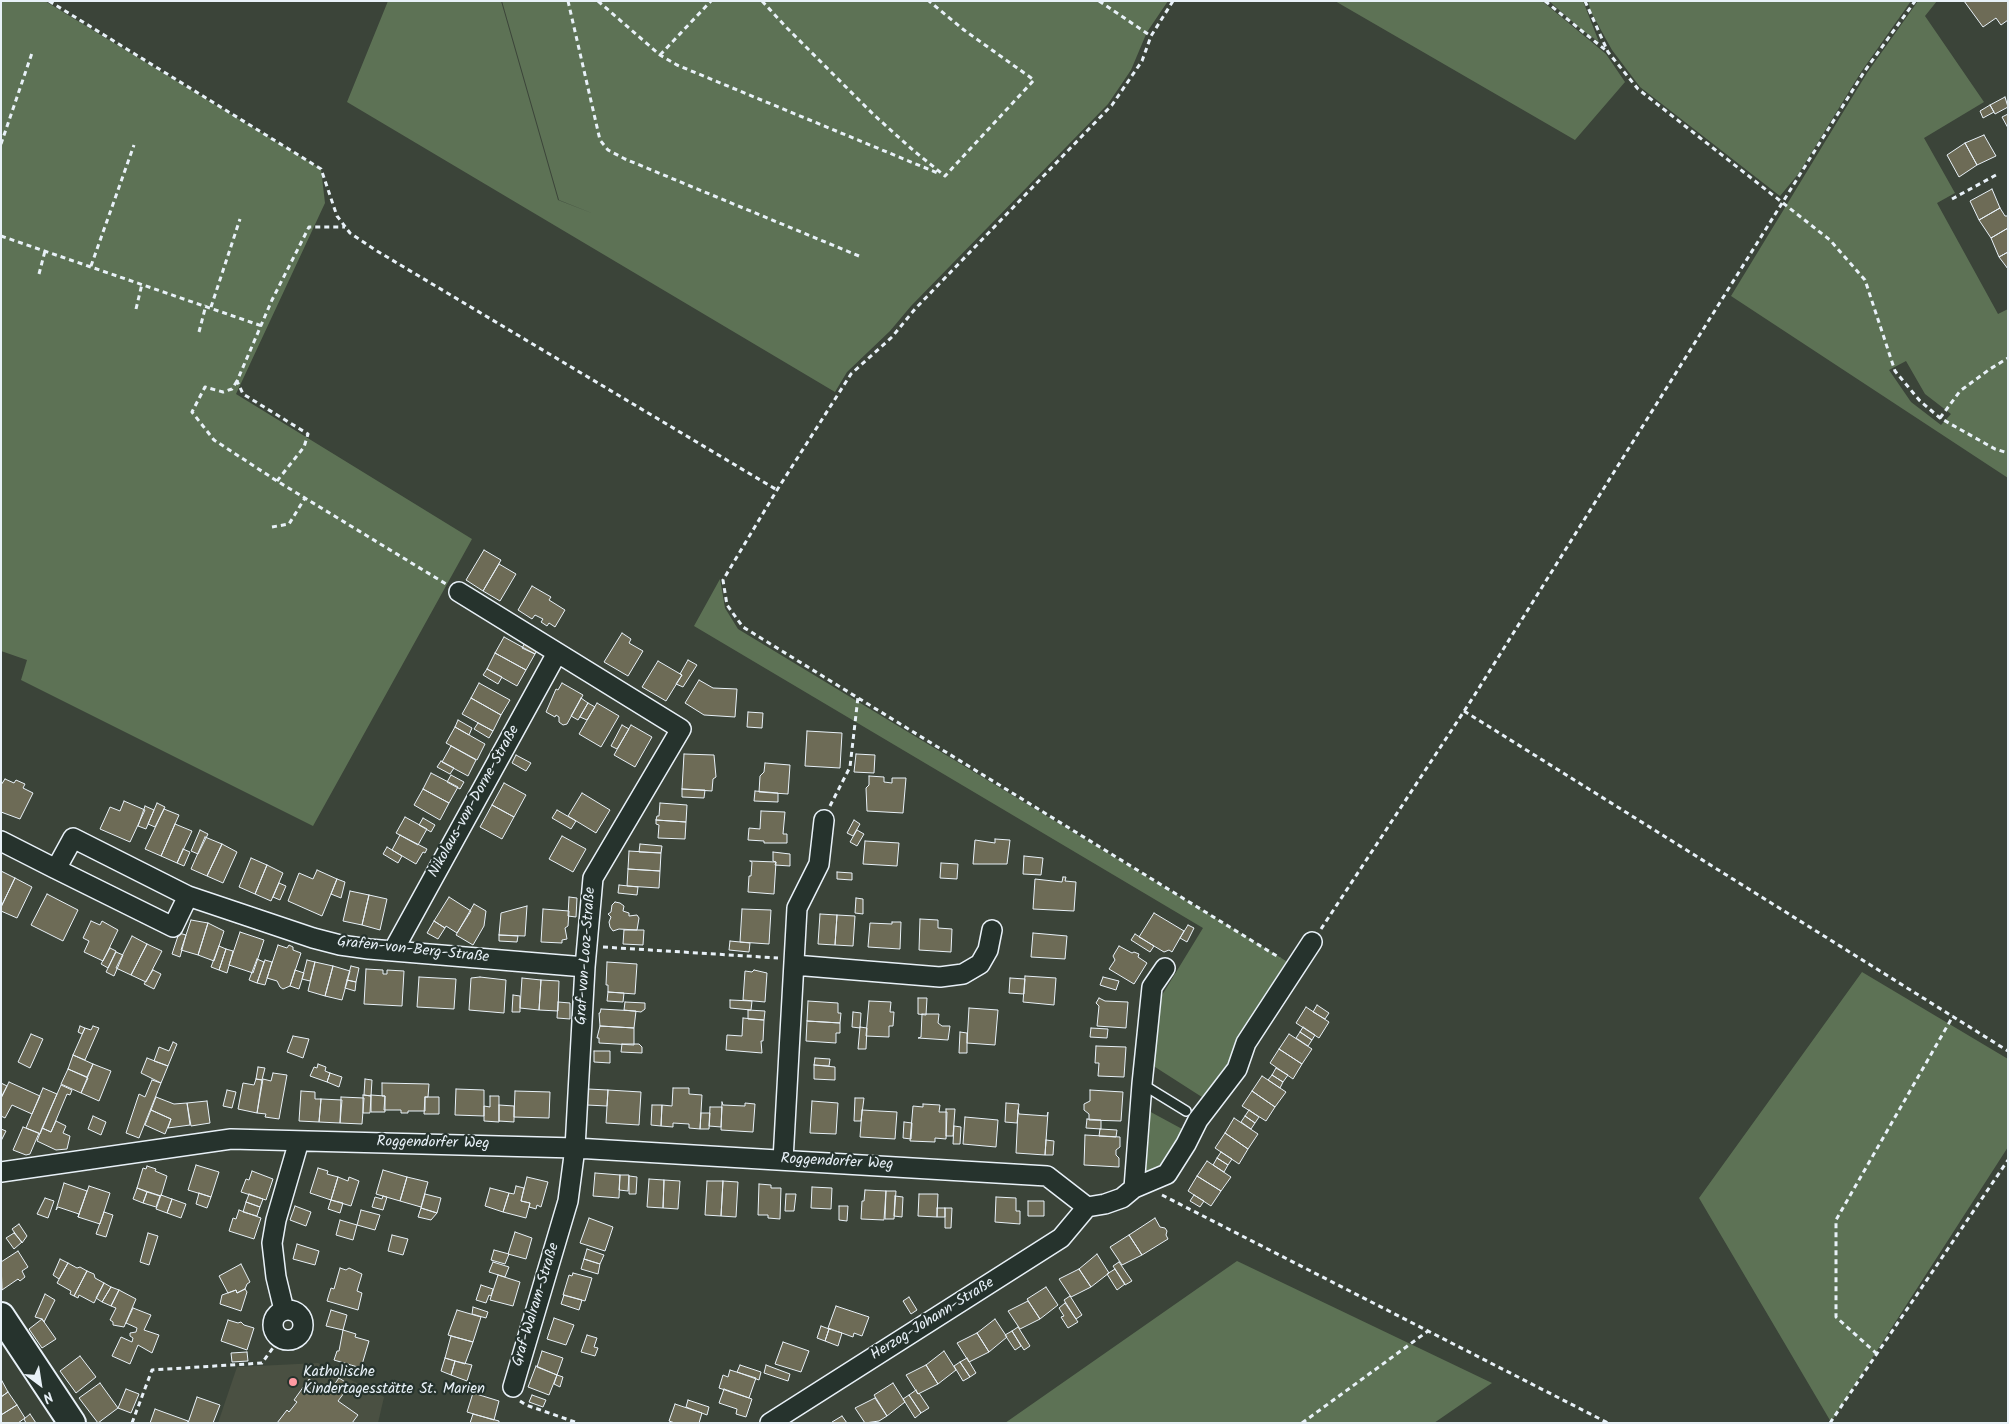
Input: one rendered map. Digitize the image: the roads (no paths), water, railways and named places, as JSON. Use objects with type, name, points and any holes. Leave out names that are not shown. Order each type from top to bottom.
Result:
[{"type":"main road","points":[[1,1316],[72,1423]]},
{"type":"street","points":[[459,592],[557,653]]},
{"type":"street","name":"Graf-von-Looz-Straße","points":[[557,653],[682,729],[593,878],[585,967],[575,1148]]},
{"type":"street","name":"Nikolaus-von-Dorne-Straße","points":[[393,951],[557,653]]},
{"type":"street","points":[[783,1160],[797,908],[819,864],[824,820]]},
{"type":"street","name":"Grafen-von-Berg-Straße","points":[[56,869],[73,838],[188,896],[313,938],[340,945],[585,967]]},
{"type":"street","points":[[1,841],[173,926],[188,896]]},
{"type":"street","points":[[794,962],[940,977],[963,974],[980,964],[988,950],[992,930]]},
{"type":"street","points":[[1087,1207],[1105,1204],[1122,1198],[1138,1186],[1167,1174],[1186,1144],[1198,1120],[1237,1069],[1246,1043],[1312,942]]},
{"type":"street","points":[[1138,1186],[1142,1084],[1152,987],[1165,968]]},
{"type":"street","name":"Roggendorfer Weg","points":[[1,1172],[231,1139],[575,1148],[1047,1176],[1087,1207]]},
{"type":"street","points":[[284,1310],[276,1277],[272,1243],[276,1220],[299,1141]]},
{"type":"street","name":"Graf-Walram-Straße","points":[[513,1387],[568,1201],[575,1148]]},
{"type":"street","name":"Herzog-Johann-Straße","points":[[770,1423],[1061,1238],[1087,1207]]},
{"type":"street","points":[[284,1310],[294,1311],[302,1318],[304,1328],[299,1336],[294,1339],[280,1338],[274,1330],[273,1320],[284,1310]]},
{"type":"lane","points":[[1142,1084],[1186,1111]]},
{"type":"place","name":"Katholische Kindertagesstätte St. Marien","points":[[293,1382]]}]
